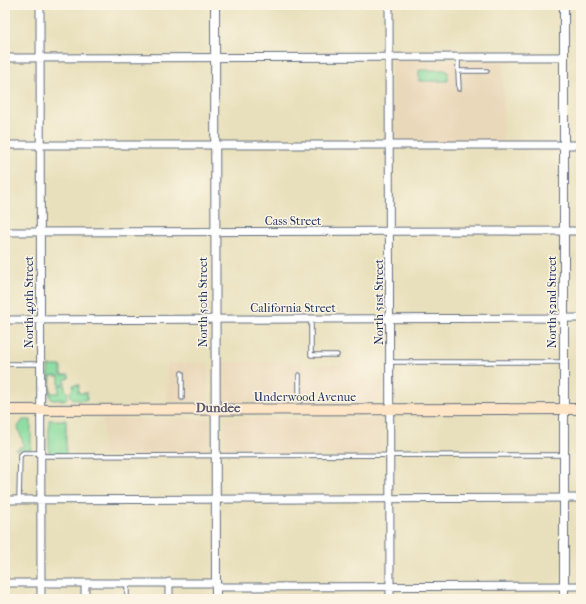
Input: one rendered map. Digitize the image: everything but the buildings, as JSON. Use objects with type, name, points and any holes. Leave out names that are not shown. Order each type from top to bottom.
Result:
[{"type":"main road","name":"Underwood Avenue","points":[[5,410],[581,409]]},
{"type":"street","name":"North 49th Street","points":[[40,5],[41,599]]},
{"type":"street","name":"North 50th Street","points":[[215,5],[216,599]]},
{"type":"street","name":"North 51st Street","points":[[389,5],[390,599]]},
{"type":"street","name":"North 52nd Street","points":[[564,5],[564,599]]},
{"type":"street","points":[[5,58],[564,57]]},
{"type":"street","points":[[5,145],[581,145]]},
{"type":"street","name":"Cass Street","points":[[5,232],[581,231]]},
{"type":"street","name":"California Street","points":[[5,320],[581,318]]},
{"type":"street","points":[[5,500],[581,498]]},
{"type":"street","points":[[85,582],[85,599]]},
{"type":"street","points":[[5,583],[169,582],[216,585],[581,586]]},
{"type":"street","points":[[169,582],[169,599]]},
{"type":"lane","points":[[458,57],[459,89]]},
{"type":"lane","points":[[458,71],[487,71]]},
{"type":"lane","points":[[311,319],[311,355],[337,355]]},
{"type":"lane","points":[[390,362],[564,362]]},
{"type":"lane","points":[[5,364],[40,364]]},
{"type":"lane","points":[[182,373],[182,398]]},
{"type":"lane","points":[[299,375],[299,396],[301,400]]},
{"type":"lane","points":[[19,500],[20,456],[23,453],[40,455],[215,456],[564,455]]},
{"type":"lane","points":[[127,582],[127,599]]},
{"type":"shaded area","points":[[392,60],[503,60],[503,141],[392,142]]},
{"type":"shaded area","points":[[220,362],[303,362],[303,365],[340,365],[340,362],[356,362],[356,380],[384,380],[384,401],[220,402]]},
{"type":"shaded area","points":[[167,363],[208,363],[208,401],[167,401]]},
{"type":"shaded area","points":[[225,418],[382,418],[382,455],[225,455]]},
{"type":"shaded area","points":[[103,419],[210,419],[210,455],[103,455]]},
{"type":"green space","points":[[419,70],[445,70],[448,72],[448,81],[419,81]]},
{"type":"green space","points":[[48,366],[61,366],[61,375],[69,375],[69,378],[65,380],[65,384],[59,384],[59,376],[51,376],[50,384]]},
{"type":"green space","points":[[50,385],[51,393],[59,393],[59,385],[65,385],[65,389],[68,392],[67,398],[64,400],[52,400],[50,396]]},
{"type":"green space","points":[[73,385],[79,385],[78,393],[87,393],[87,400],[73,399],[70,392],[73,389]]},
{"type":"green space","points":[[23,420],[31,420],[31,450],[15,450],[24,446],[18,427]]},
{"type":"green space","points":[[49,420],[66,420],[66,454],[49,454]]},
{"type":"district","name":"Dundee","points":[[218,407]]}]
